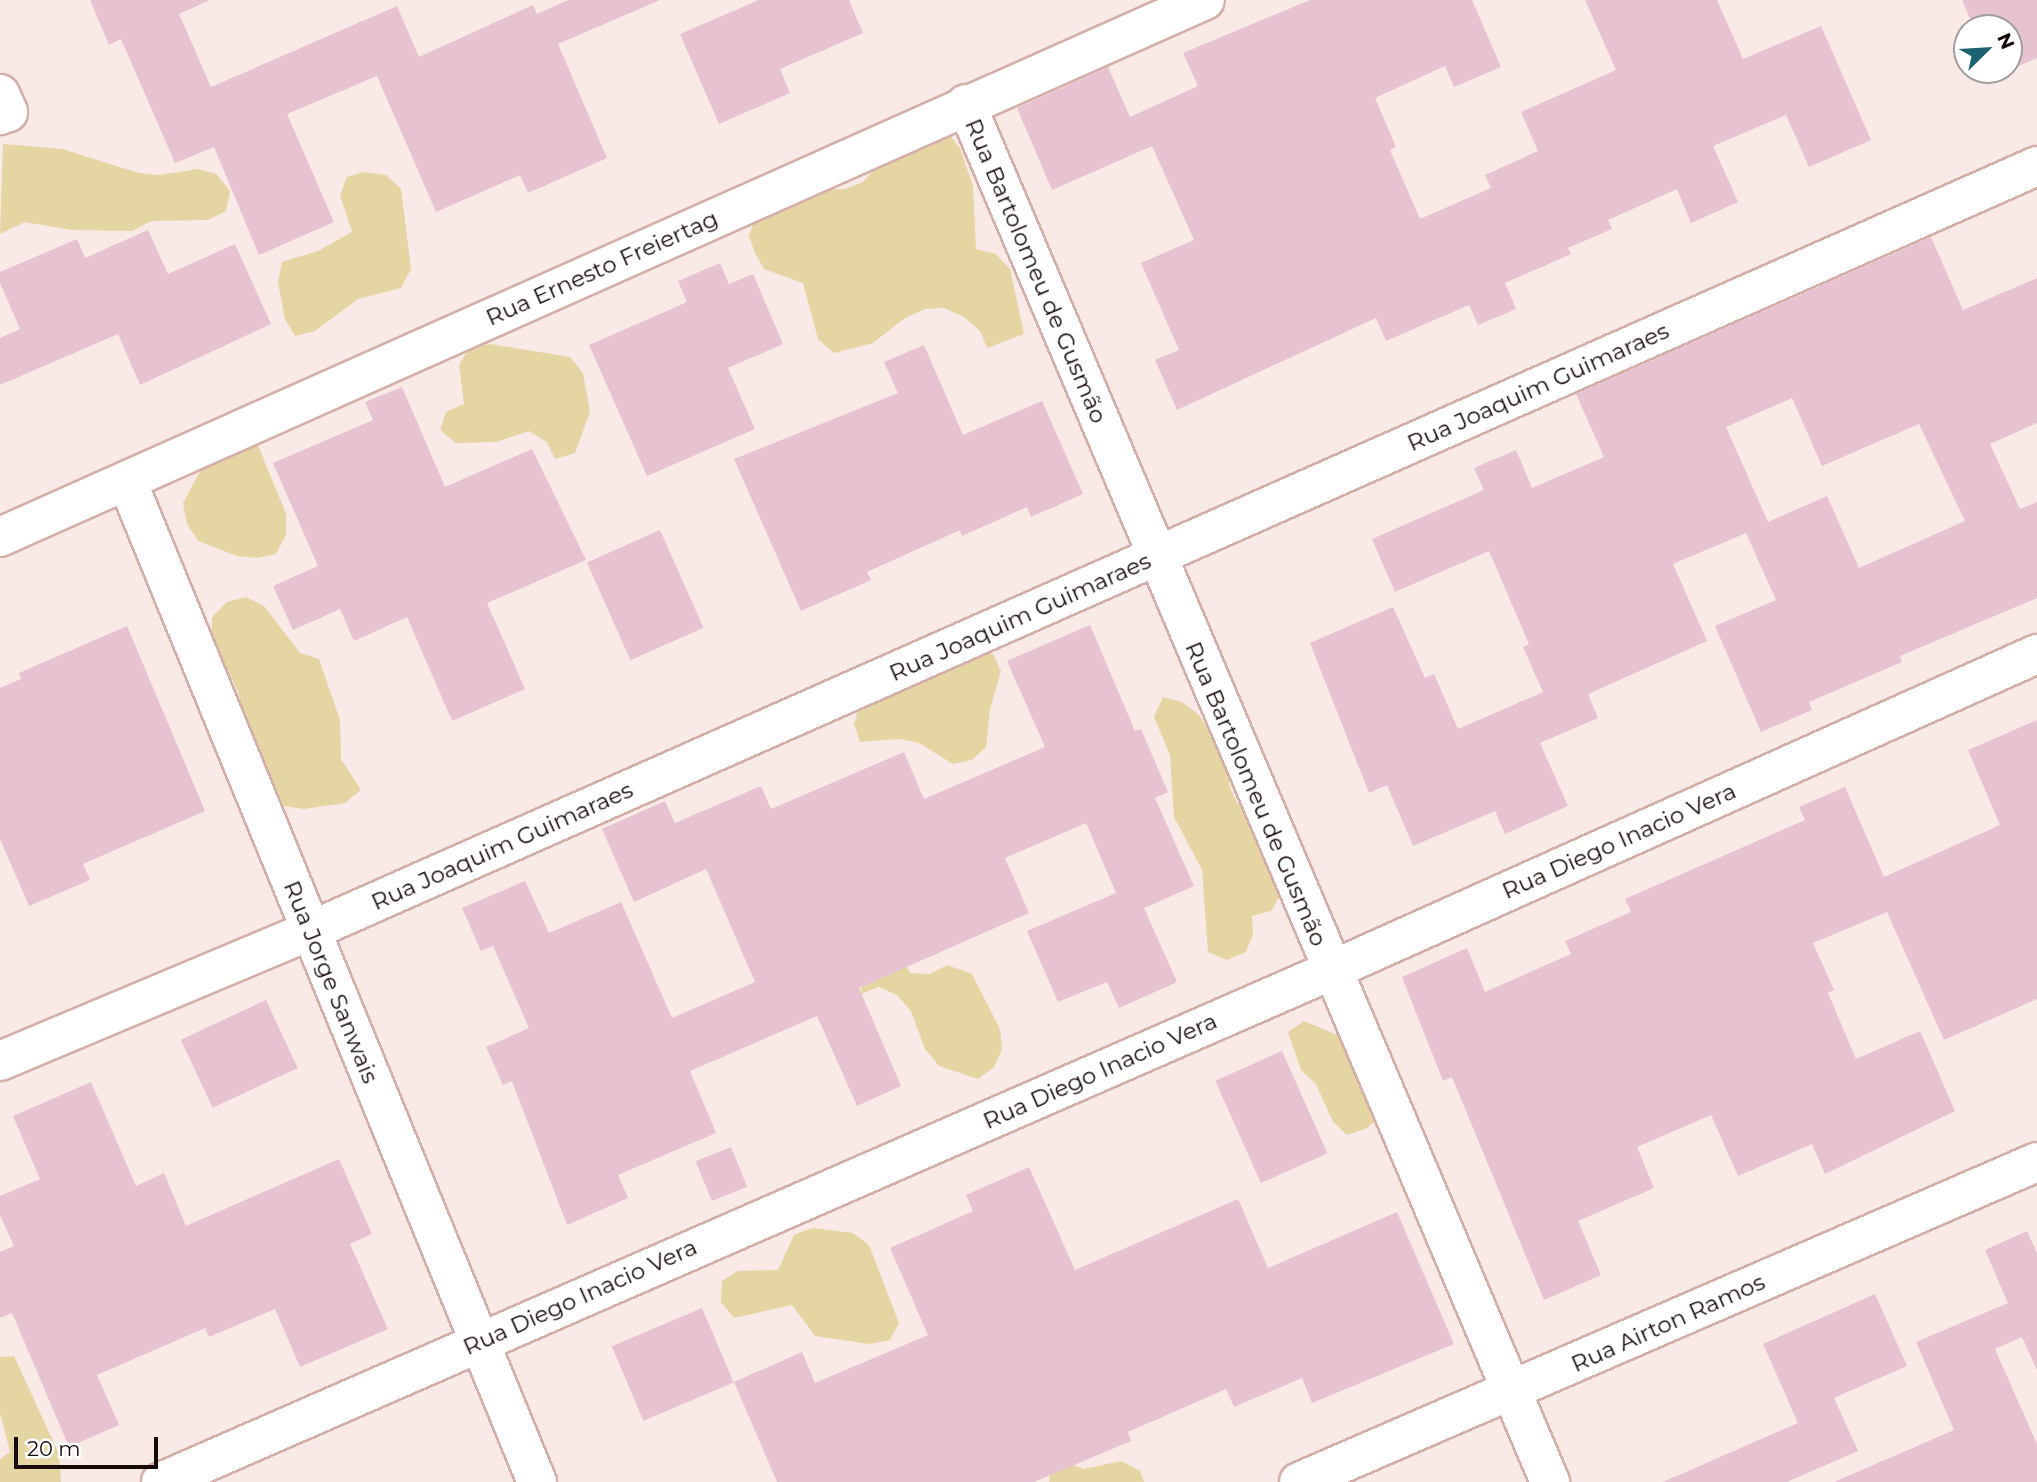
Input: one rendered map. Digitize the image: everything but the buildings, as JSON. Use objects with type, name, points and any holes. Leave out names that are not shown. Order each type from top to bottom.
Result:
[{"type":"street","name":"Rua Ernesto Freiertag","points":[[0,537],[966,104],[1205,0]]},
{"type":"street","points":[[0,94],[8,112],[0,115]]},
{"type":"street","name":"Rua Bartolomeu de Gusmão","points":[[966,104],[1330,971],[1550,1482]]},
{"type":"street","name":"Rua Joaquim Guimaraes","points":[[0,1061],[310,931],[2037,166]]},
{"type":"street","name":"Rua Jorge Sanwais","points":[[127,481],[537,1482]]},
{"type":"street","name":"Rua Diego Inacio Vera","points":[[161,1482],[1330,971],[2037,654]]},
{"type":"street","name":"Rua Airton Ramos","points":[[1299,1482],[2037,1162]]},
{"type":"shaded area","points":[[947,132],[960,148],[973,186],[976,249],[996,254],[1010,269],[1024,334],[987,348],[980,331],[964,317],[944,308],[925,309],[905,318],[873,343],[834,353],[818,339],[803,283],[764,269],[749,236],[755,218],[805,190],[845,189],[863,182],[891,151]]},
{"type":"shaded area","points":[[3,144],[62,149],[139,173],[159,175],[198,169],[216,174],[230,191],[226,211],[208,220],[151,221],[132,231],[71,230],[25,222],[0,234]]},
{"type":"shaded area","points":[[364,172],[386,175],[401,189],[411,269],[401,288],[358,299],[315,331],[295,336],[285,319],[278,282],[282,262],[318,251],[352,232],[340,195],[347,177]]},
{"type":"shaded area","points":[[490,344],[570,357],[583,373],[590,412],[575,453],[555,459],[547,442],[529,431],[496,442],[456,443],[440,430],[446,412],[464,404],[459,365],[469,348]]},
{"type":"shaded area","points":[[255,438],[286,514],[286,535],[276,554],[257,558],[237,556],[198,541],[187,524],[183,503],[203,466]]},
{"type":"shaded area","points":[[246,597],[264,606],[300,653],[319,659],[340,720],[341,759],[361,790],[345,803],[304,809],[284,806],[271,791],[253,752],[238,692],[212,636],[212,617],[227,602]]},
{"type":"shaded area","points":[[967,650],[993,654],[1001,671],[990,709],[986,747],[972,760],[953,764],[919,743],[899,739],[860,742],[854,724],[860,704]]},
{"type":"shaded area","points":[[1163,697],[1182,702],[1198,714],[1221,748],[1229,766],[1229,785],[1237,803],[1252,815],[1281,894],[1271,911],[1252,916],[1253,934],[1246,952],[1227,960],[1208,952],[1202,870],[1174,817],[1170,755],[1154,717]]},
{"type":"shaded area","points":[[902,957],[910,973],[930,974],[947,965],[972,974],[1000,1029],[1002,1049],[994,1067],[978,1079],[939,1066],[925,1049],[911,1011],[897,995],[879,987],[861,994],[862,974]]},
{"type":"shaded area","points":[[1304,1021],[1340,1036],[1381,1117],[1365,1129],[1347,1135],[1333,1122],[1316,1084],[1301,1070],[1288,1032]]},
{"type":"shaded area","points":[[812,1228],[853,1233],[869,1245],[899,1323],[890,1340],[869,1344],[815,1336],[792,1305],[734,1318],[721,1302],[722,1281],[738,1271],[778,1270],[794,1235]]},
{"type":"shaded area","points":[[14,1356],[59,1454],[61,1482],[0,1482],[0,1459],[10,1452],[0,1413],[0,1357]]},
{"type":"shaded area","points":[[1121,1461],[1140,1471],[1144,1482],[1049,1482],[1050,1474],[1066,1463],[1084,1469]]}]
